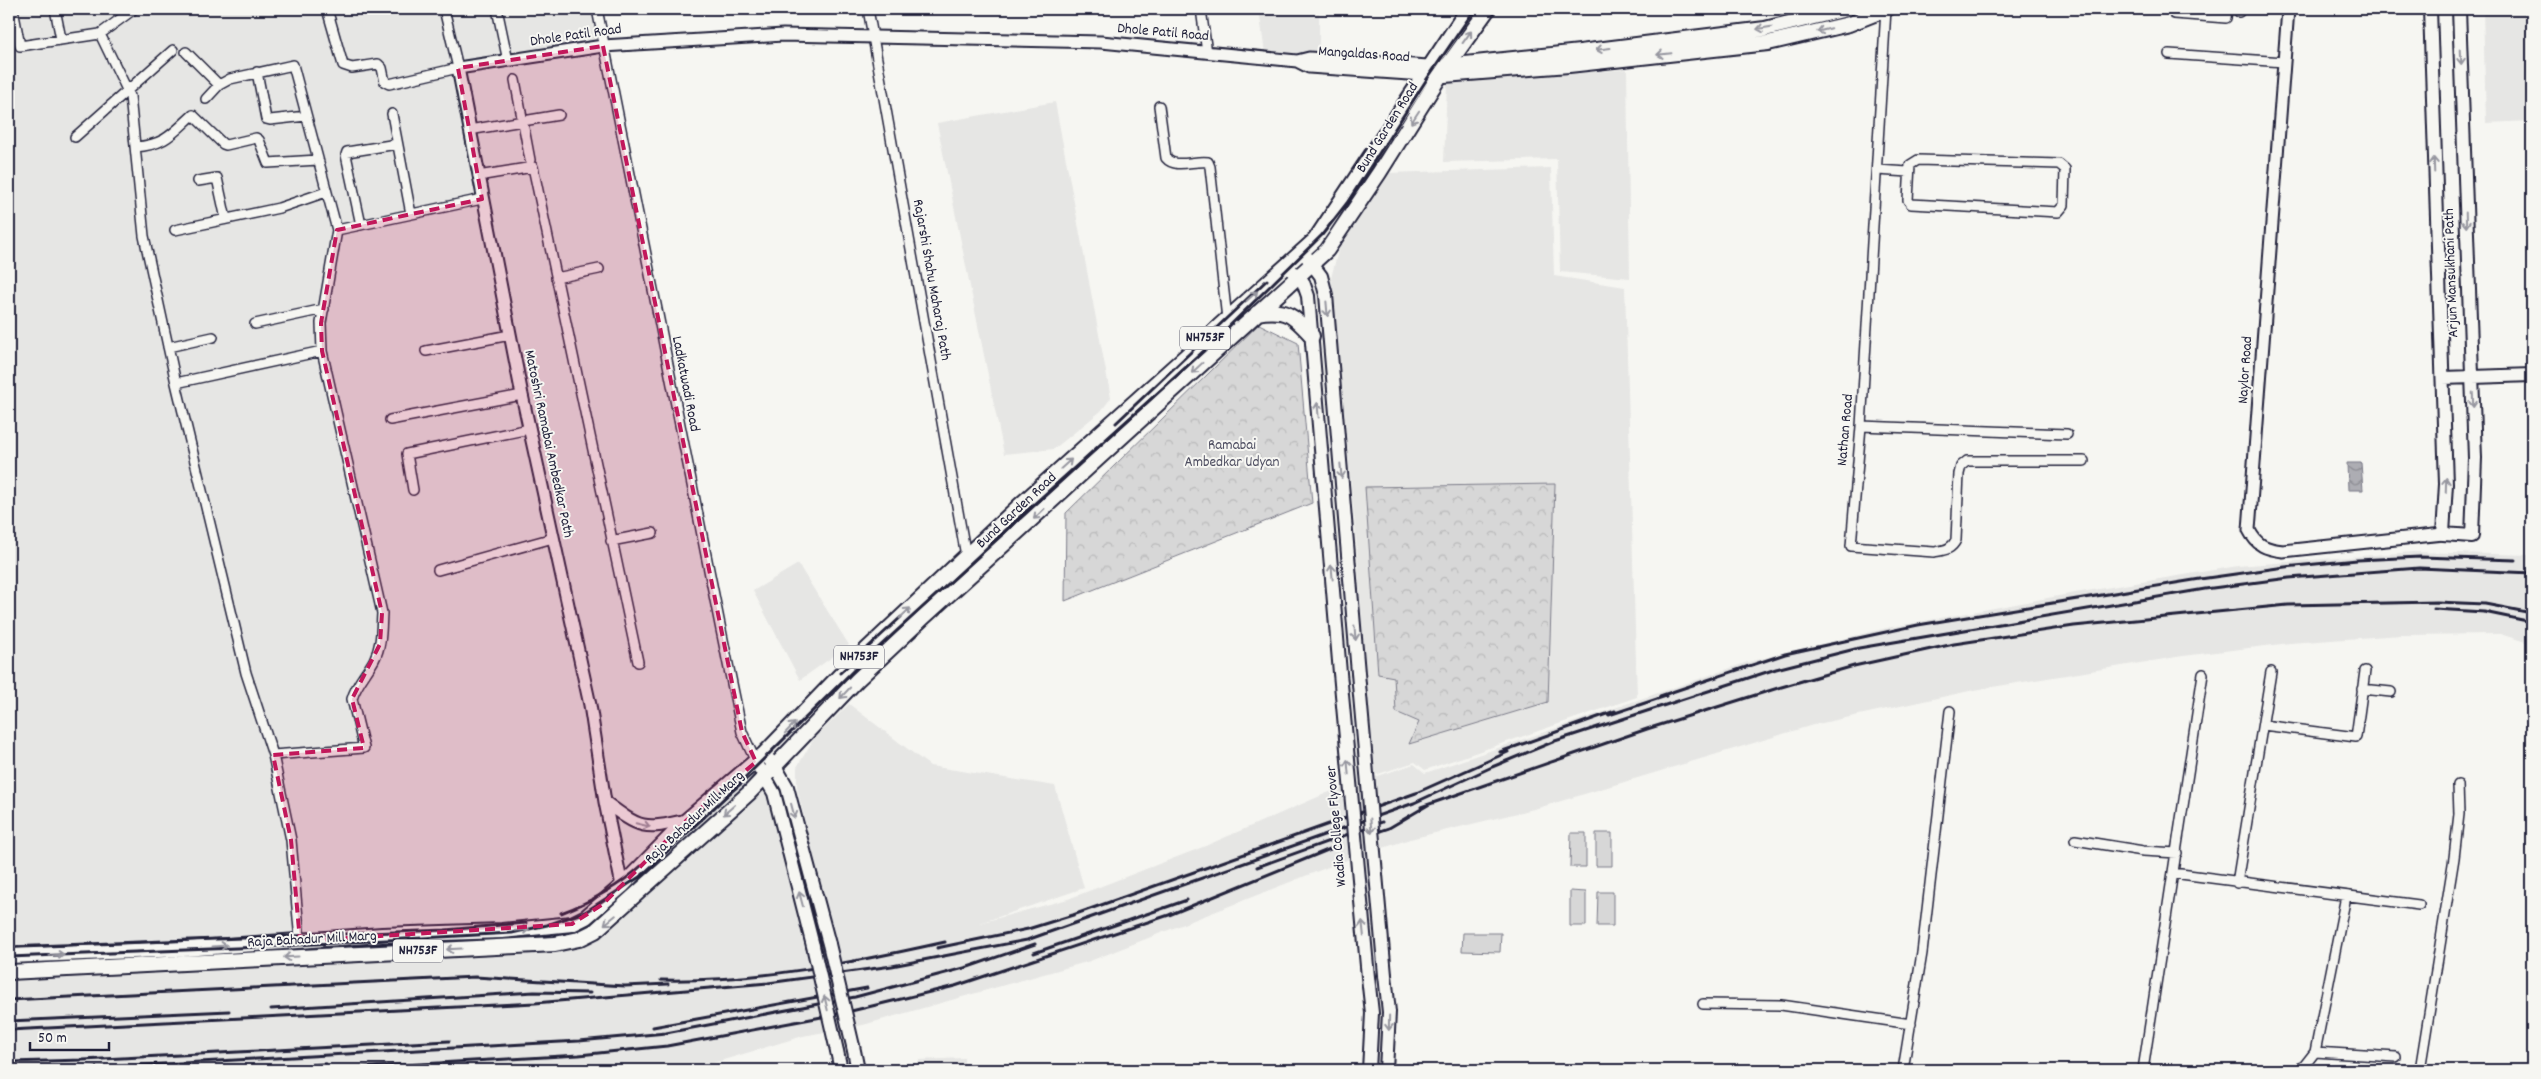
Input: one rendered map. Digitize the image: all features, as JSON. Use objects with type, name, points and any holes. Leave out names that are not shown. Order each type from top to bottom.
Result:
[{"type":"main road","name":"Bund Garden Road","points":[[760,758],[846,669],[966,556],[1315,240],[1425,71],[1468,9]]},
{"type":"main road","name":"Bund Garden Road","points":[[764,776],[857,680],[923,618],[1327,250],[1443,71],[1488,9]]},
{"type":"main road","name":"Mangaldas Road","points":[[1443,71],[1765,29],[1846,9]]},
{"type":"main road","name":"Mangaldas Road","points":[[1425,71],[1768,43],[1849,24],[1886,9]]},
{"type":"main road","name":"Arjun Mansukhani Path","points":[[2430,9],[2446,484],[2442,534],[2472,536],[2476,484],[2459,9]]},
{"type":"main road","points":[[1303,252],[1321,276],[1326,295],[1389,1012],[1386,1070]]},
{"type":"main road","points":[[1286,266],[1303,282],[1308,296],[1312,336]]},
{"type":"main road","points":[[1257,313],[1273,310],[1285,312],[1295,318],[1312,336]]},
{"type":"main road","name":"Wadia College Flyover","points":[[1312,336],[1340,673],[1372,1012],[1369,1070]]},
{"type":"main road","points":[[2443,378],[2532,375]]},
{"type":"main road","points":[[760,758],[775,766],[787,787],[829,944],[858,1070]]},
{"type":"main road","points":[[760,758],[764,776],[774,794],[813,946],[841,1070]]},
{"type":"main road","name":"Raja Bahadur Mill Marg","points":[[9,956],[502,931],[572,924],[586,917],[622,886],[687,820],[760,758]]},
{"type":"main road","name":"Raja Bahadur Mill Marg","points":[[9,972],[555,944],[579,939],[595,931],[614,917],[764,776]]},
{"type":"street","points":[[13,9],[20,46],[100,34],[134,9]]},
{"type":"street","points":[[55,9],[61,39]]},
{"type":"street","points":[[327,9],[340,61],[347,67],[378,64],[382,68],[385,82],[389,84],[458,68]]},
{"type":"street","name":"Matoshri Ramabai Ambedkar Path","points":[[444,9],[458,68],[482,198],[529,429],[590,705],[605,802],[622,886]]},
{"type":"street","points":[[497,9],[508,61]]},
{"type":"street","name":"Ladkatwadi Road","points":[[597,9],[740,723],[760,758]]},
{"type":"street","name":"Rajarshi Shahu Maharaj Path","points":[[868,9],[966,556]]},
{"type":"street","points":[[1201,9],[1207,53]]},
{"type":"street","name":"Nathan Road","points":[[1886,9],[1861,426],[1851,546],[1934,552],[1952,546],[1956,540],[1959,474],[1961,466],[1967,462],[2084,461]]},
{"type":"street","points":[[2174,9],[2174,14],[2226,18],[2227,9]]},
{"type":"street","name":"Naylor Road","points":[[2288,9],[2249,530],[2254,540],[2266,549],[2284,551],[2442,534]]},
{"type":"street","points":[[100,34],[128,88],[144,236],[176,383],[246,673],[273,755],[291,840],[300,941]]},
{"type":"street","name":"Dhole Patil Road","points":[[458,68],[603,46],[783,35],[1101,42],[1297,60]]},
{"type":"street","points":[[75,137],[173,50]]},
{"type":"street","points":[[186,52],[219,85]]},
{"type":"street","points":[[2169,54],[2284,62]]},
{"type":"street","name":"Mangaldas Road","points":[[1297,60],[1309,67],[1425,71]]},
{"type":"street","points":[[206,99],[219,85],[230,79],[293,65],[337,230],[324,309],[322,351],[382,613],[380,644],[374,660],[354,691],[352,699],[364,748],[273,755]]},
{"type":"street","points":[[257,72],[266,119],[306,116]]},
{"type":"street","points":[[515,80],[530,160]]},
{"type":"street","points":[[1158,106],[1166,158],[1169,162],[1174,164],[1203,161],[1208,162],[1210,167],[1227,318],[1238,330]]},
{"type":"street","points":[[135,147],[153,146],[165,141],[193,114],[223,144],[226,145],[256,138],[259,140],[268,163],[318,160]]},
{"type":"street","points":[[392,114],[411,214]]},
{"type":"street","points":[[469,130],[559,115]]},
{"type":"street","points":[[361,225],[346,154],[347,152],[397,144]]},
{"type":"street","points":[[1924,159],[2059,164],[2066,169],[2064,204],[2058,212],[1910,204],[1908,200],[1908,172],[1914,161],[1924,159]]},
{"type":"street","points":[[478,176],[533,167],[638,662]]},
{"type":"street","points":[[1877,170],[1908,172]]},
{"type":"street","points":[[198,181],[218,178],[226,219]]},
{"type":"street","points":[[175,230],[279,208],[326,192]]},
{"type":"street","points":[[337,230],[482,198]]},
{"type":"street","points":[[556,278],[599,269]]},
{"type":"street","points":[[255,324],[324,309]]},
{"type":"street","points":[[426,351],[510,335]]},
{"type":"street","points":[[168,348],[213,337]]},
{"type":"street","points":[[176,383],[322,351]]},
{"type":"street","points":[[390,420],[522,395]]},
{"type":"street","points":[[1861,426],[2067,434]]},
{"type":"street","points":[[413,490],[407,454],[529,429]]},
{"type":"street","points":[[611,541],[653,533]]},
{"type":"street","points":[[438,570],[553,538]]},
{"type":"street","points":[[2263,724],[2356,737],[2365,671]]},
{"type":"street","points":[[2237,883],[2271,672]]},
{"type":"street","points":[[2144,1070],[2204,674]]},
{"type":"street","points":[[2362,689],[2391,692]]},
{"type":"street","points":[[1903,1070],[1922,952],[1950,711]]},
{"type":"street","points":[[2420,1070],[2454,858],[2459,814],[2458,785]]},
{"type":"street","points":[[605,802],[631,822],[642,826],[655,827],[687,820]]},
{"type":"street","points":[[2075,840],[2143,851],[2176,853]]},
{"type":"street","points":[[2173,873],[2237,883],[2419,905]]},
{"type":"street","points":[[2294,1070],[2304,1066],[2315,1052],[2346,896]]},
{"type":"street","points":[[1703,1004],[1780,1005],[1910,1024]]},
{"type":"street","points":[[2315,1052],[2396,1057]]},
{"type":"highlighted area","points":[[603,46],[742,732],[756,762],[687,820],[603,904],[572,924],[300,941],[291,840],[273,755],[364,748],[352,699],[380,644],[382,613],[322,351],[321,323],[337,230],[482,199],[458,68]]},
{"type":"shaded area","points":[[9,9],[597,9],[743,732],[784,819],[824,962],[838,959],[797,788],[797,767],[813,740],[849,704],[930,766],[1055,786],[1084,888],[980,923],[1068,899],[1203,847],[1327,793],[1414,764],[1425,773],[1748,662],[1887,628],[2075,593],[2238,566],[2412,552],[2532,555],[2532,644],[2500,634],[2401,635],[2290,643],[2183,656],[1974,690],[1813,725],[1538,808],[1410,839],[1341,862],[1090,961],[863,1025],[803,1036],[690,1070],[9,1070]]},
{"type":"shaded area","points":[[1259,9],[1319,9],[1319,53],[1265,54]]},
{"type":"shaded area","points":[[2483,9],[2532,9],[2532,121],[2486,123]]},
{"type":"shaded area","points":[[1627,69],[1630,278],[1560,272],[1557,159],[1444,162],[1447,83]]},
{"type":"shaded area","points":[[1055,102],[1111,398],[1101,411],[1054,449],[1004,454],[937,123]]},
{"type":"shaded area","points":[[1551,168],[1554,276],[1625,287],[1637,697],[1425,770],[1415,762],[1372,776],[1356,538],[1331,278],[1338,251],[1386,173]]},
{"type":"shaded area","points":[[798,564],[849,645],[800,680],[753,591]]},
{"type":"shaded area","points":[[964,1058],[964,1070],[916,1070],[919,1060]]},
{"type":"green space","name":"Ramabai Ambedkar Udyan","points":[[1259,324],[1298,343],[1312,503],[1065,601],[1066,513]]},
{"type":"green space","points":[[1555,484],[1548,702],[1409,744],[1419,722],[1396,712],[1394,677],[1378,674],[1365,487]]},
{"type":"green space","points":[[1571,833],[1586,833],[1586,867],[1570,867]]},
{"type":"green space","points":[[1596,833],[1612,833],[1612,866],[1596,866]]},
{"type":"green space","points":[[1570,891],[1586,892],[1586,926],[1570,926]]},
{"type":"green space","points":[[1598,892],[1613,892],[1613,926],[1597,926]]},
{"type":"green space","points":[[1463,933],[1501,933],[1500,952],[1462,951]]},
{"type":"water","points":[[2347,463],[2361,463],[2363,490],[2348,490]]},
{"type":"railway","points":[[9,957],[261,947],[512,933],[547,925],[585,912],[641,876],[714,808],[856,668],[1207,348],[1322,235],[1347,203],[1427,79],[1475,9]]},
{"type":"railway","points":[[1116,423],[1267,280]]},
{"type":"railway","points":[[1660,696],[1785,654],[1918,625],[2200,579],[2285,567],[2357,560],[2420,557],[2516,560]]},
{"type":"railway","points":[[9,1030],[535,1003],[768,983],[892,966],[1027,940],[1414,803],[1492,767],[1555,741],[1776,669],[1859,648],[2205,589],[2289,578],[2419,568],[2532,573]]},
{"type":"railway","points":[[1421,807],[1647,729],[1778,688],[1854,666],[1954,644],[2074,626],[2288,605],[2437,602],[2485,604],[2532,613]]},
{"type":"railway","points":[[2434,609],[2484,612],[2532,622]]},
{"type":"railway","points":[[840,673],[901,617]]},
{"type":"railway","points":[[1609,715],[1666,696]]},
{"type":"railway","points":[[1500,752],[1615,711]]},
{"type":"railway","points":[[937,948],[1028,929],[1073,915],[1416,793],[1508,752]]},
{"type":"railway","points":[[696,816],[732,781]]},
{"type":"railway","points":[[1368,835],[1389,828],[1428,805]]},
{"type":"railway","points":[[1257,867],[1382,822]]},
{"type":"railway","points":[[317,1070],[579,1055],[667,1046],[843,1013],[955,986],[1169,915],[1335,847]]},
{"type":"railway","points":[[561,913],[603,893],[623,881],[641,866]]},
{"type":"railway","points":[[1034,953],[1187,900]]},
{"type":"railway","points":[[9,947],[445,930],[526,923]]},
{"type":"railway","points":[[661,980],[733,978],[804,970],[945,942]]},
{"type":"railway","points":[[57,1070],[579,1041],[666,1033],[855,997],[968,967],[1035,944]]},
{"type":"railway","points":[[9,1000],[475,977],[625,986],[668,984]]},
{"type":"railway","points":[[653,1027],[867,988]]},
{"type":"railway","points":[[271,1009],[534,992],[590,993]]},
{"type":"railway","points":[[9,1021],[229,1011]]},
{"type":"railway","points":[[9,1062],[83,1060],[449,1041]]},
{"type":"railway","points":[[213,1070],[325,1064]]},
{"type":"railway","points":[[9,1070],[31,1070]]}]
